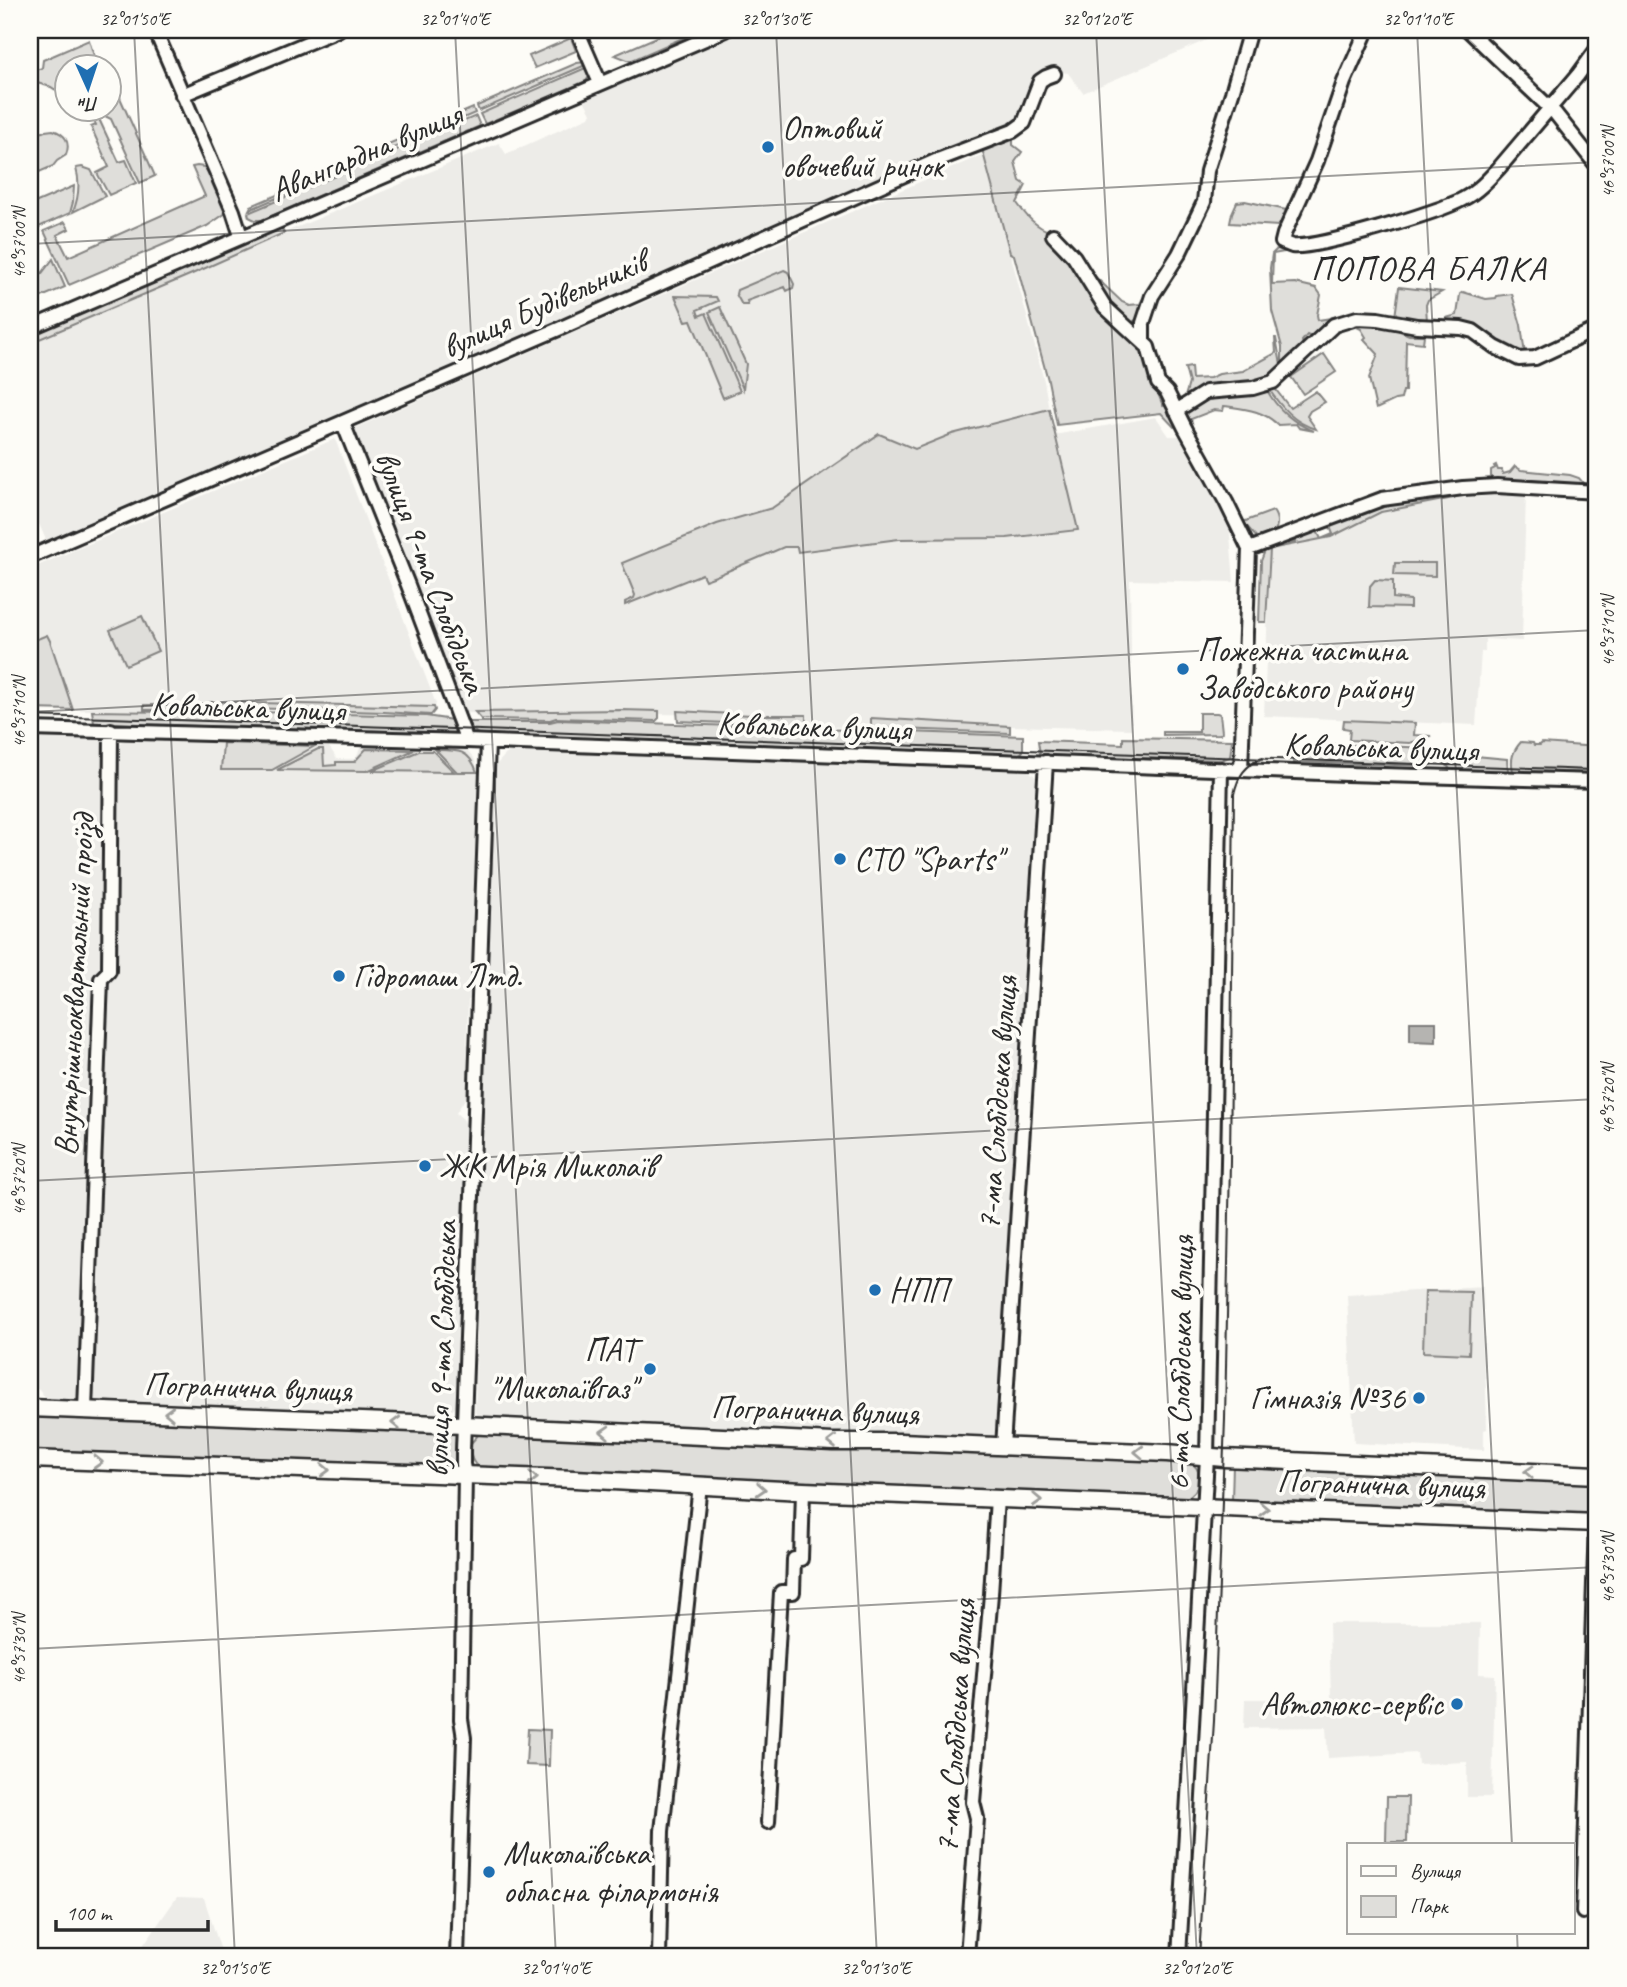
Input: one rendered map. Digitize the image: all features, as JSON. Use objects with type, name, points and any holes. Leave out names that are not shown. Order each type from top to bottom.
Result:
[{"type":"main road","name":"Погранична вулиця","points":[[30,1408],[833,1443],[901,1442],[1597,1475]]},
{"type":"main road","name":"Погранична вулиця","points":[[30,1459],[1597,1523]]},
{"type":"street","points":[[155,30],[233,211],[241,236]]},
{"type":"street","points":[[182,95],[338,30]]},
{"type":"street","points":[[577,30],[600,83]]},
{"type":"street","name":"Авангардна вулиця","points":[[30,328],[726,30]]},
{"type":"street","points":[[1143,341],[1143,323],[1152,296],[1179,254],[1204,202],[1207,171],[1250,30]]},
{"type":"street","points":[[1367,30],[1344,82],[1317,161],[1293,211],[1282,242],[1296,246],[1331,240],[1459,201],[1490,178],[1597,49]]},
{"type":"street","points":[[1468,30],[1550,107],[1597,166]]},
{"type":"street","name":"вулиця Будівельників","points":[[30,557],[570,324],[961,150],[1013,131],[1024,123],[1040,81],[1054,75]]},
{"type":"street","points":[[1053,235],[1074,257],[1105,307],[1149,347],[1158,383],[1166,391],[1249,549],[1241,770]]},
{"type":"street","points":[[1176,411],[1206,392],[1247,389],[1273,382],[1334,325],[1357,318],[1378,319],[1417,327],[1447,326],[1473,331],[1495,347],[1519,359],[1535,358],[1597,329]]},
{"type":"street","name":"вулиця 9-та Слобідська","points":[[343,423],[467,741]]},
{"type":"street","points":[[1249,549],[1382,499],[1468,487],[1504,485],[1597,492]]},
{"type":"street","name":"Ковальська вулиця","points":[[30,729],[467,741],[1597,781]]},
{"type":"street","name":"Внутрішньоквартальний проїзд","points":[[85,1410],[101,979],[109,971],[111,730]]},
{"type":"street","name":"вулиця 9-та Слобідська","points":[[457,1957],[464,1738],[461,1719],[463,1464],[488,743]]},
{"type":"street","name":"7-ма Слобідська вулиця","points":[[1003,1447],[1046,762]]},
{"type":"street","name":"6-та Слобідська вулиця","points":[[1179,1957],[1207,1457],[1221,769]]},
{"type":"street","points":[[659,1957],[662,1830],[700,1485]]},
{"type":"street","points":[[768,1822],[782,1592],[793,1592],[794,1559],[801,1559],[803,1491]]},
{"type":"street","name":"7-ма Слобідська вулиця","points":[[967,1957],[977,1818],[974,1802],[997,1499]]},
{"type":"street","points":[[1583,1912],[1597,1523]]},
{"type":"shaded area","points":[[745,30],[1230,30],[1083,93],[1068,73],[1052,71],[1021,119],[46,540],[30,503],[30,343],[499,143],[506,154],[589,117],[591,113],[584,100]]},
{"type":"shaded area","points":[[984,154],[1049,409],[952,434],[915,449],[879,434],[772,508],[717,524],[622,563],[635,595],[626,605],[703,574],[716,576],[784,547],[797,547],[798,551],[899,539],[1007,538],[1078,530],[1054,435],[1156,417],[1169,436],[1184,436],[1227,511],[1234,582],[1130,580],[1132,729],[872,719],[871,728],[806,726],[806,715],[462,713],[353,429]]},
{"type":"shaded area","points":[[335,439],[436,704],[431,715],[210,708],[183,712],[73,710],[47,635],[30,642],[30,569]]},
{"type":"shaded area","points":[[1526,493],[1522,641],[1485,639],[1485,652],[1481,652],[1476,725],[1264,716],[1270,549],[1331,538],[1381,513],[1442,500]]},
{"type":"shaded area","points":[[30,736],[100,737],[114,746],[127,739],[328,745],[337,759],[356,759],[364,745],[459,748],[468,751],[474,758],[483,786],[476,998],[468,1000],[467,1044],[473,1047],[472,1092],[456,1113],[466,1125],[460,1401],[454,1409],[438,1417],[72,1403],[46,1399],[39,1389],[30,1389]]},
{"type":"shaded area","points":[[514,750],[1020,768],[1036,777],[1039,789],[1001,1427],[996,1435],[985,1440],[487,1422],[475,1412],[491,781],[496,765]]},
{"type":"shaded area","points":[[1410,1022],[1436,1022],[1436,1042],[1410,1041]]},
{"type":"shaded area","name":"Гімназія №36","points":[[1483,1287],[1487,1429],[1484,1430],[1484,1450],[1354,1443],[1347,1295]]},
{"type":"shaded area","points":[[1329,1623],[1480,1623],[1479,1674],[1495,1675],[1492,1797],[1467,1797],[1467,1762],[1418,1764],[1417,1753],[1328,1758],[1326,1727],[1244,1728],[1245,1699],[1331,1699]]},
{"type":"shaded area","points":[[177,1897],[204,1898],[223,1957],[135,1957]]},
{"type":"green space","points":[[673,30],[701,30],[630,61],[615,55]]},
{"type":"green space","points":[[571,38],[576,51],[535,68],[529,56]]},
{"type":"green space","points":[[89,40],[93,52],[61,52]]},
{"type":"green space","points":[[52,56],[52,88],[30,81],[30,72],[42,68],[43,60]]},
{"type":"green space","points":[[585,62],[588,64],[479,111],[477,106]]},
{"type":"green space","points":[[590,66],[591,74],[586,81],[485,124],[480,114]]},
{"type":"green space","points":[[122,102],[155,176],[140,183],[112,122],[122,122]]},
{"type":"green space","points":[[473,108],[475,113],[249,210],[251,206],[277,195],[282,189]]},
{"type":"green space","points":[[476,116],[480,126],[262,220],[249,217],[248,213]]},
{"type":"green space","points":[[95,122],[100,122],[119,162],[126,160],[136,183],[109,195],[97,173],[109,167],[91,127],[96,125]]},
{"type":"green space","points":[[53,130],[66,139],[66,155],[53,166],[30,176],[30,137]]},
{"type":"green space","points":[[1013,137],[1013,145],[1022,152],[1015,162],[1020,181],[1026,185],[1017,203],[1038,226],[1055,232],[1075,265],[1141,341],[1162,394],[1159,396],[1163,406],[1169,404],[1180,426],[1174,427],[1161,413],[1057,425],[1048,380],[981,145]]},
{"type":"green space","points":[[192,167],[204,167],[213,179],[229,211],[207,226],[69,285],[44,231],[65,222],[69,229],[57,235],[68,257],[205,196]]},
{"type":"green space","points":[[76,168],[91,170],[105,196],[73,212],[78,190]]},
{"type":"green space","points":[[74,186],[70,213],[30,231],[30,205]]},
{"type":"green space","points":[[1245,201],[1291,211],[1285,225],[1230,223],[1237,202]]},
{"type":"green space","points":[[280,226],[284,233],[30,343],[30,333]]},
{"type":"green space","points":[[1282,244],[1323,245],[1273,254],[1272,284],[1295,283],[1316,288],[1321,295],[1318,320],[1344,316],[1311,337],[1307,335],[1302,341],[1303,345],[1282,369],[1282,347],[1272,311],[1270,268],[1272,254]]},
{"type":"green space","points":[[53,259],[65,287],[30,302],[30,289]]},
{"type":"green space","points":[[1086,268],[1122,302],[1129,305],[1140,304],[1142,300],[1146,302],[1142,316],[1126,326],[1104,304]]},
{"type":"green space","points":[[784,270],[794,284],[793,288],[787,291],[785,287],[747,301],[748,305],[742,305],[736,294],[737,290]]},
{"type":"green space","points":[[1399,287],[1442,292],[1428,300],[1427,321],[1395,317]]},
{"type":"green space","points":[[1463,292],[1486,299],[1512,294],[1521,325],[1525,355],[1446,323],[1446,318],[1457,315],[1460,294]]},
{"type":"green space","points":[[675,296],[716,297],[718,301],[697,310],[699,316],[706,313],[740,391],[723,398],[691,320],[686,321]]},
{"type":"green space","points":[[720,307],[746,364],[743,389],[709,312]]},
{"type":"green space","points":[[1356,322],[1391,327],[1409,335],[1424,335],[1423,343],[1406,341],[1405,391],[1401,399],[1376,409],[1369,378],[1378,354],[1364,339],[1366,337]]},
{"type":"green space","points":[[1275,338],[1282,370],[1274,376],[1184,400],[1189,383],[1185,368],[1191,367],[1192,379],[1243,371],[1276,353]]},
{"type":"green space","points":[[1324,354],[1336,372],[1303,394],[1291,377]]},
{"type":"green space","points":[[1273,386],[1290,408],[1316,391],[1325,402],[1310,411],[1307,416],[1316,429],[1301,423],[1278,402],[1268,388]]},
{"type":"green space","points":[[1266,389],[1286,414],[1314,431],[1299,428],[1296,424],[1278,425],[1260,413],[1232,407],[1224,406],[1223,411],[1214,410],[1191,419],[1193,426],[1186,413],[1186,410],[1207,398]]},
{"type":"green space","points":[[1049,409],[1078,530],[1007,538],[899,539],[798,552],[797,547],[784,547],[716,576],[705,580],[702,574],[625,605],[625,602],[635,595],[622,563],[717,524],[772,508],[879,434],[915,449],[952,434]]},
{"type":"green space","points":[[1496,465],[1503,474],[1510,472],[1515,466],[1521,470],[1570,475],[1579,478],[1584,484],[1491,482],[1491,470]]},
{"type":"green space","points":[[1453,491],[1454,498],[1381,512],[1331,537],[1321,539],[1333,534],[1328,522],[1382,501]]},
{"type":"green space","points":[[1273,511],[1277,525],[1271,538],[1258,539],[1243,522]]},
{"type":"green space","points":[[1315,527],[1321,539],[1270,549],[1266,622],[1259,622],[1261,561],[1266,548],[1287,539],[1288,544],[1295,542],[1295,535]]},
{"type":"green space","points":[[1395,563],[1435,563],[1435,576],[1394,575]]},
{"type":"green space","points":[[1375,580],[1393,581],[1393,598],[1410,600],[1410,608],[1369,607],[1370,586]]},
{"type":"green space","points":[[142,616],[158,651],[126,665],[110,630]]},
{"type":"green space","points":[[47,635],[73,710],[30,709],[30,642]]},
{"type":"green space","points":[[211,702],[434,707],[435,710],[431,715],[216,707],[183,712],[144,710],[144,705],[172,705],[185,711]]},
{"type":"green space","points":[[92,711],[426,716],[452,720],[456,733],[94,723]]},
{"type":"green space","points":[[659,711],[659,718],[656,721],[481,719],[475,712]]},
{"type":"green space","points":[[677,711],[806,715],[806,726],[678,721]]},
{"type":"green space","points":[[1199,713],[1220,714],[1222,732],[1163,735],[1163,732],[1199,732]]},
{"type":"green space","points":[[871,718],[1010,726],[1010,733],[871,728]]},
{"type":"green space","points":[[558,720],[1023,736],[1023,751],[1019,755],[478,734],[468,722]]},
{"type":"green space","points":[[1344,720],[1415,723],[1414,735],[1431,736],[1410,743],[1349,740],[1350,729],[1343,728]]},
{"type":"green space","points":[[1123,738],[1232,740],[1230,757],[1221,760],[1046,756],[1040,754],[1038,741],[1123,744]]},
{"type":"green space","points":[[1521,742],[1534,745],[1542,743],[1597,747],[1597,773],[1513,771],[1513,755]]},
{"type":"green space","points":[[223,743],[315,746],[272,770],[221,770]]},
{"type":"green space","points":[[1329,744],[1431,748],[1431,765],[1293,762],[1293,753],[1328,754]]},
{"type":"green space","points":[[323,749],[324,766],[336,765],[336,762],[354,762],[366,749],[414,750],[367,771],[277,770]]},
{"type":"green space","points":[[436,750],[461,752],[474,764],[477,772],[457,772]]},
{"type":"green space","points":[[419,751],[433,751],[454,772],[372,771]]},
{"type":"green space","points":[[1444,753],[1507,759],[1508,771],[1450,769],[1445,763]]},
{"type":"green space","points":[[1425,1291],[1471,1292],[1469,1354],[1423,1352]]},
{"type":"green space","points":[[30,1413],[456,1432],[455,1468],[30,1454]]},
{"type":"green space","points":[[487,1432],[1188,1460],[1197,1470],[1199,1481],[1195,1491],[1184,1499],[482,1470],[472,1459],[471,1443],[479,1434]]},
{"type":"green space","points":[[1233,1464],[1597,1480],[1597,1517],[1232,1501]]},
{"type":"green space","points":[[528,1729],[550,1730],[549,1766],[526,1765]]},
{"type":"green space","points":[[1387,1797],[1408,1797],[1407,1842],[1386,1842]]},
{"type":"tram line","points":[[30,716],[1597,770]]},
{"type":"tram line","points":[[1199,1957],[1214,1721],[1225,1419],[1234,794],[1243,772],[1263,758]]},
{"type":"place","name":"Оптовий овочевий ринок","points":[[768,147]]},
{"type":"place","name":"Пожежна частина Заводського району","points":[[1183,669]]},
{"type":"place","name":"СТО \"Sparts\"","points":[[840,859]]},
{"type":"place","name":"Гідромаш Лтд.","points":[[339,976]]},
{"type":"place","name":"ЖК Мрія Миколаїв","points":[[425,1166]]},
{"type":"place","name":"НПП","points":[[875,1290]]},
{"type":"place","name":"ПАТ \"Миколаївгаз\"","points":[[650,1369]]},
{"type":"place","name":"Гімназія №36","points":[[1419,1398]]},
{"type":"place","name":"Автолюкс-сервіс","points":[[1457,1704]]},
{"type":"place","name":"Миколаївська обласна філармонія","points":[[489,1872]]},
{"type":"district","name":"ПОПОВА БАЛКА","points":[[1429,268]]}]
